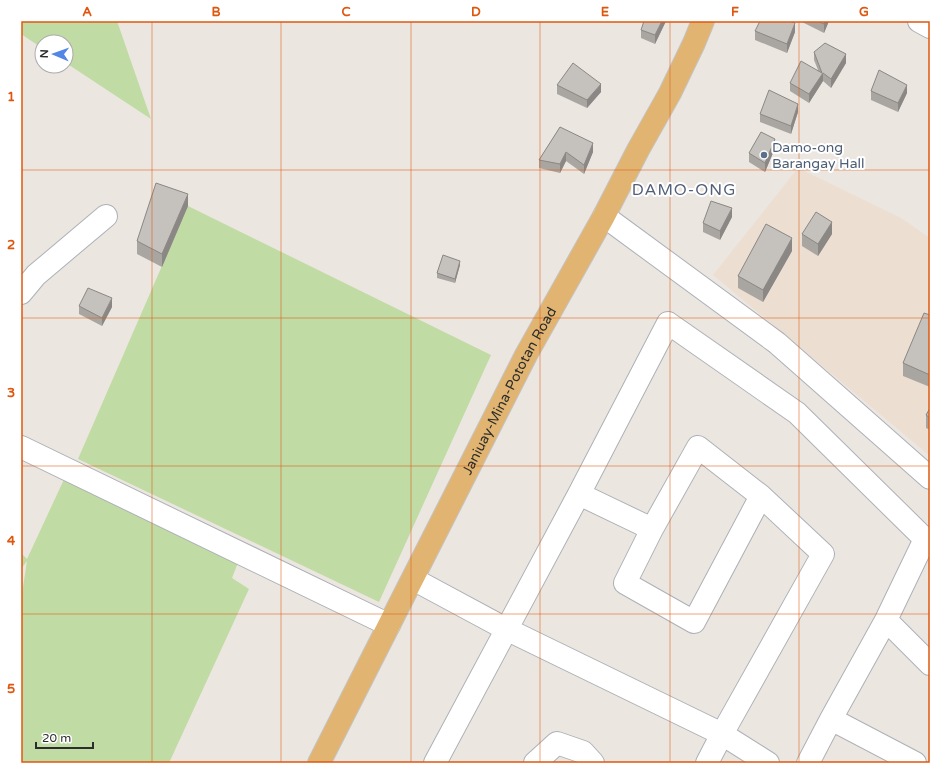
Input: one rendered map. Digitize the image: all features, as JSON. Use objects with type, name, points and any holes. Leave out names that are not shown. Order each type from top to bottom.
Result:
[{"type":"main road","name":"Janiuay-Mina-Pototan Road","points":[[320,763],[526,355],[604,216],[638,150],[670,93],[694,44],[703,21]]},
{"type":"street","points":[[920,21],[930,27]]},
{"type":"street","points":[[21,293],[36,275],[106,216]]},
{"type":"street","points":[[604,216],[777,343],[930,478]]},
{"type":"street","points":[[435,763],[579,494],[668,323],[797,413],[928,542],[808,763]]},
{"type":"street","points":[[707,763],[823,554],[761,496],[698,447],[652,530],[625,583],[694,622],[761,496]]},
{"type":"street","points":[[21,448],[389,625]]},
{"type":"street","points":[[579,494],[652,530]]},
{"type":"street","points":[[413,579],[506,629],[722,734],[768,763]]},
{"type":"street","points":[[886,620],[930,664]]},
{"type":"street","points":[[831,719],[915,763]]},
{"type":"street","points":[[535,763],[557,743],[583,752],[593,763]]},
{"type":"shaded area","points":[[798,168],[901,218],[930,238],[930,456],[713,275]]},
{"type":"green space","points":[[21,21],[117,21],[151,119],[74,68],[74,34],[34,34],[34,43],[21,34]]},
{"type":"green space","points":[[188,206],[491,355],[379,602],[78,459]]},
{"type":"green space","points":[[66,475],[239,560],[232,578],[249,589],[169,763],[21,763],[21,600],[27,561],[21,569],[21,553],[27,559]]},
{"type":"building","points":[[644,21],[662,21],[655,35],[641,30]]},
{"type":"building","points":[[760,21],[789,21],[795,23],[787,44],[755,31]]},
{"type":"building","points":[[817,21],[825,21],[824,24]]},
{"type":"building","points":[[825,43],[846,54],[831,79],[823,73],[809,94],[790,83],[801,61],[822,73],[814,52]]},
{"type":"building","points":[[573,63],[601,84],[587,100],[557,85]]},
{"type":"building","points":[[879,70],[907,85],[898,103],[871,91]]},
{"type":"building","points":[[769,90],[798,104],[791,126],[760,114]]},
{"type":"building","points":[[560,127],[593,143],[584,165],[566,152],[560,164],[539,160]]},
{"type":"building","points":[[761,132],[775,139],[765,163],[749,153]]},
{"type":"building","points":[[156,183],[188,194],[162,254],[137,241]]},
{"type":"building","points":[[711,201],[732,208],[720,231],[703,223]]},
{"type":"building","points":[[816,212],[832,222],[818,244],[802,234]]},
{"type":"building","points":[[766,224],[792,238],[763,290],[738,276]]},
{"type":"building","points":[[443,255],[460,261],[455,279],[437,273]]},
{"type":"building","points":[[88,288],[112,298],[102,318],[79,306]]},
{"type":"building","points":[[924,313],[930,315],[930,375],[903,363]]},
{"type":"building","points":[[930,408],[930,418],[926,415]]},
{"type":"place","name":"Damo-ong Barangay Hall","points":[[764,155]]},
{"type":"district","name":"DAMO-ONG","points":[[684,189]]}]
